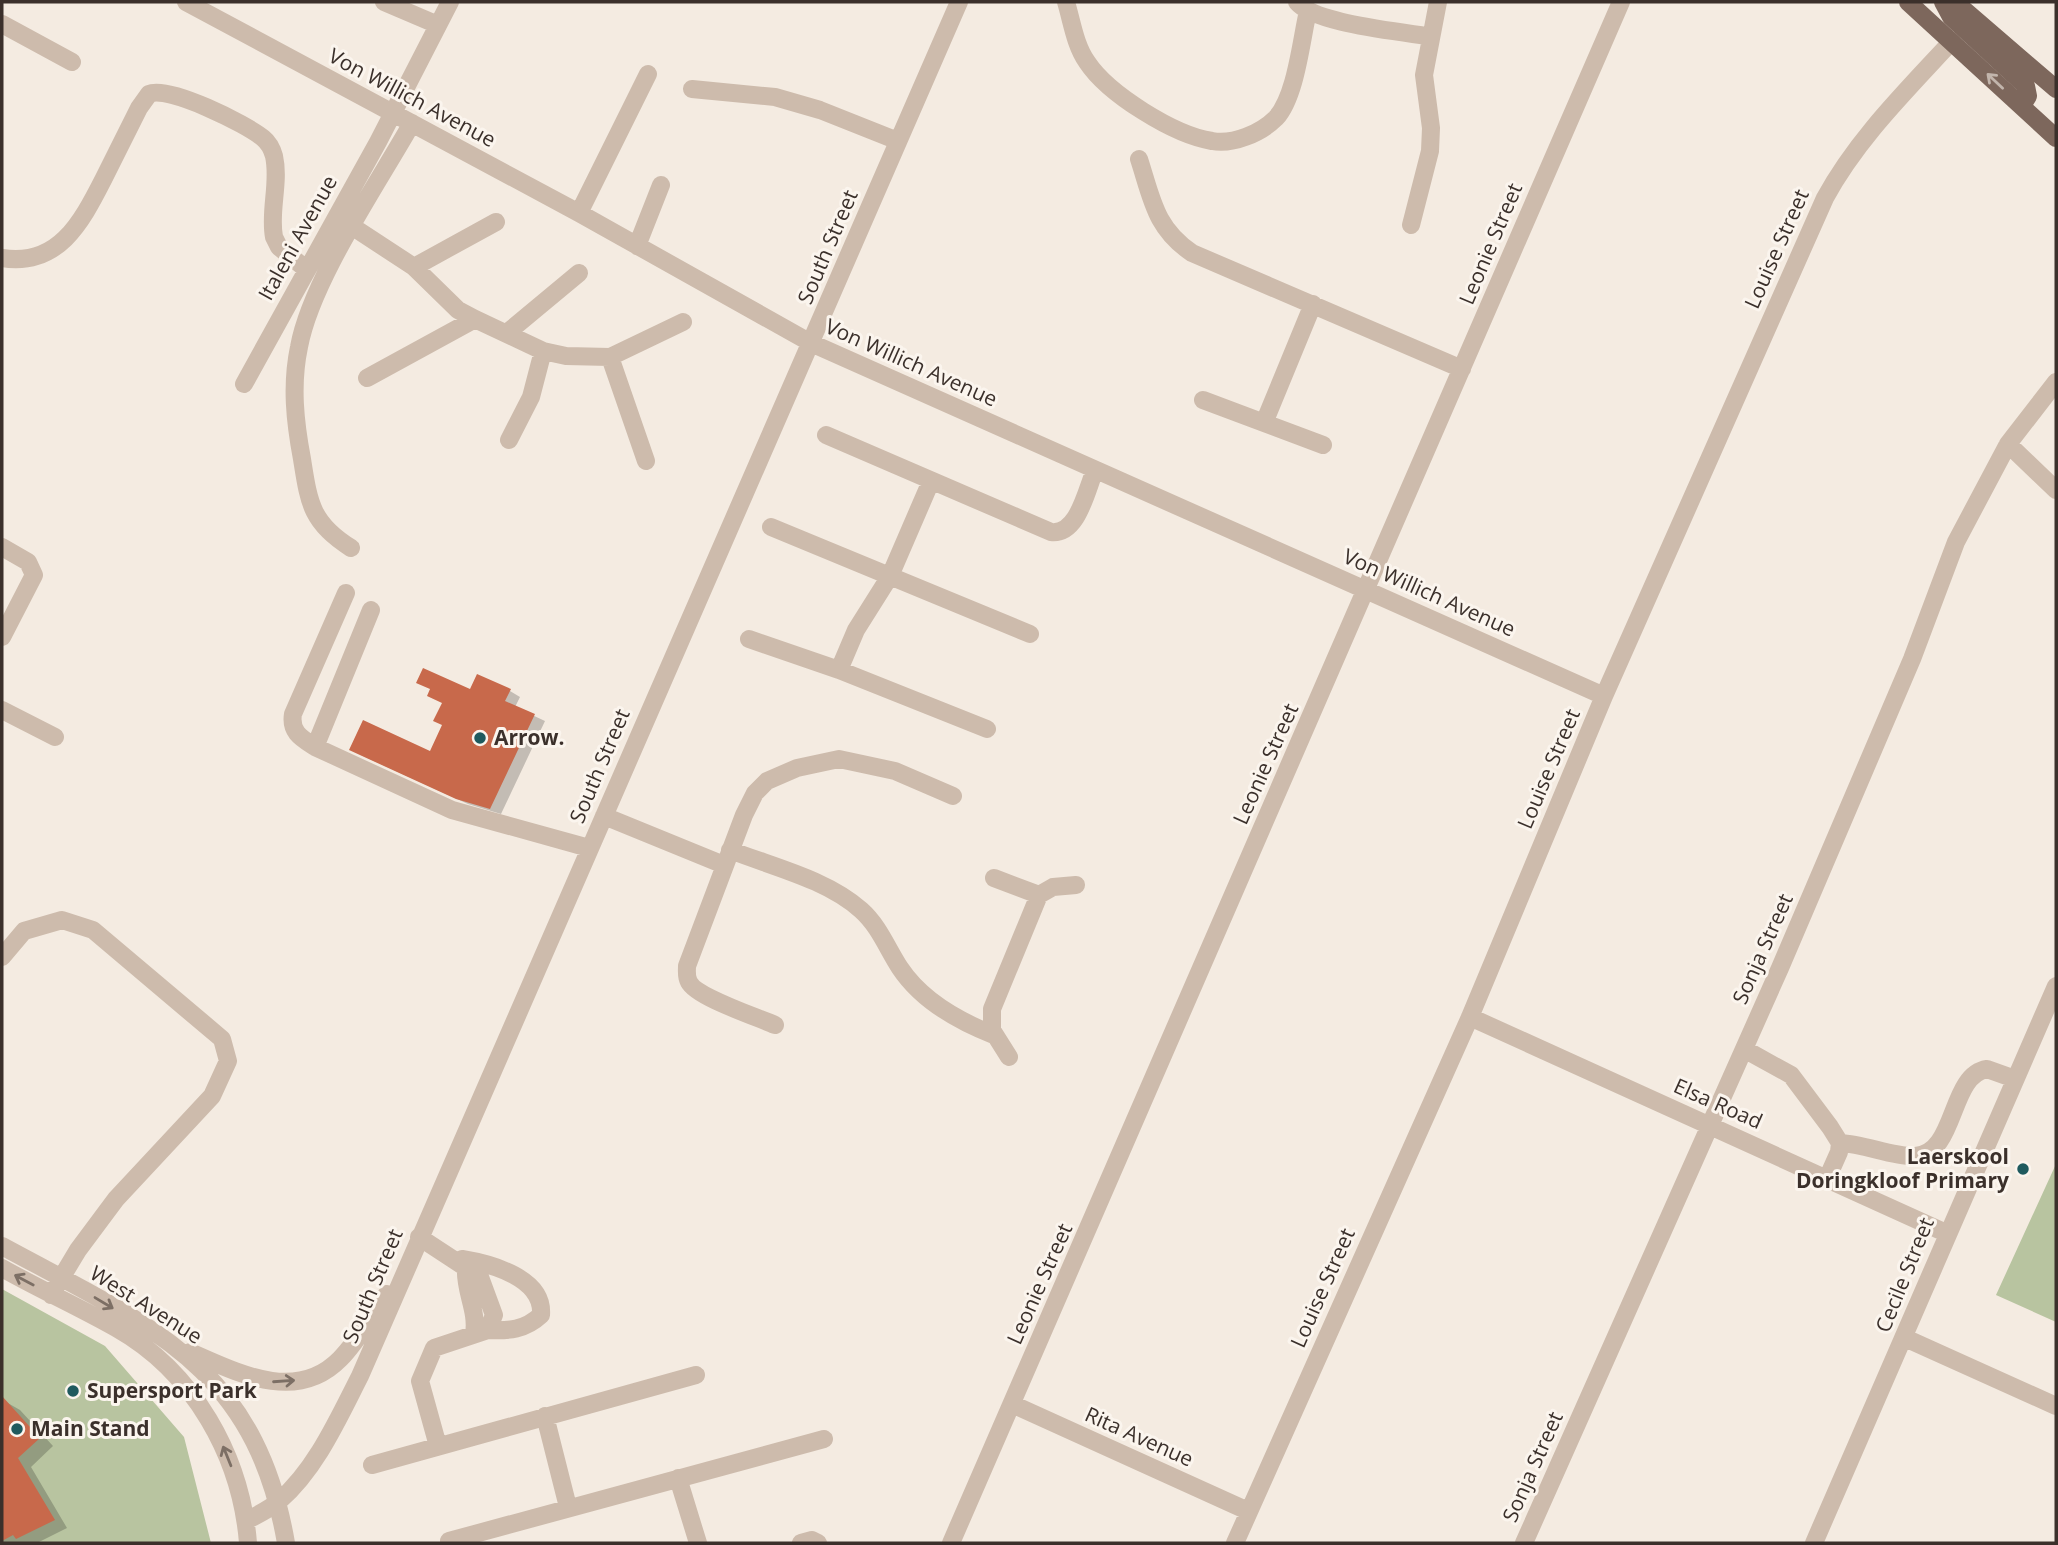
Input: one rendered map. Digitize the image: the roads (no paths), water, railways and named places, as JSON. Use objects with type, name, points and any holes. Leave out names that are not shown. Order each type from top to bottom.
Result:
[{"type":"main road","points":[[1908,2],[2056,138]]},
{"type":"main road","points":[[1943,2],[1951,17],[2026,86],[2028,96],[2022,106]]},
{"type":"main road","points":[[1955,2],[2056,89]]},
{"type":"street","name":"Von Willich Avenue","points":[[186,2],[579,213],[811,343],[1604,696]]},
{"type":"street","points":[[384,2],[438,25]]},
{"type":"street","name":"Italeni Avenue","points":[[244,384],[393,114],[450,2]]},
{"type":"street","name":"South Street","points":[[246,1521],[278,1503],[294,1485],[330,1433],[360,1376],[959,2]]},
{"type":"street","points":[[1066,2],[1082,54],[1096,73],[1139,108],[1211,141],[1240,139],[1276,118],[1290,92],[1302,7],[1431,37]]},
{"type":"street","points":[[1411,225],[1430,151],[1431,128],[1424,75],[1438,2]]},
{"type":"street","name":"Leonie Street","points":[[950,1543],[1621,2]]},
{"type":"street","points":[[2,24],[72,62]]},
{"type":"street","name":"Louise Street","points":[[1234,1543],[1470,1017],[1604,696],[1825,198],[1839,173],[1869,132],[1952,41]]},
{"type":"street","points":[[579,213],[648,74]]},
{"type":"street","points":[[692,89],[775,97],[820,110],[898,141]]},
{"type":"street","points":[[2,258],[15,260],[45,253],[73,234],[92,204],[139,108],[149,94],[162,91],[178,95],[253,132],[270,146],[275,170],[274,237],[279,247],[306,269]]},
{"type":"street","points":[[351,548],[329,534],[313,511],[297,430],[294,387],[299,346],[306,319],[353,227],[412,123]]},
{"type":"street","points":[[1139,159],[1160,225],[1173,240],[1192,253],[1462,369]]},
{"type":"street","points":[[637,246],[661,185]]},
{"type":"street","points":[[414,267],[496,222]]},
{"type":"street","points":[[353,227],[414,267],[458,310],[543,351],[566,356],[610,358],[683,321]]},
{"type":"street","points":[[508,332],[579,273]]},
{"type":"street","points":[[1264,423],[1313,304]]},
{"type":"street","points":[[367,378],[475,319]]},
{"type":"street","points":[[509,440],[531,397],[543,351]]},
{"type":"street","points":[[610,358],[646,461]]},
{"type":"street","name":"Sonja Street","points":[[1524,1543],[1871,757],[1956,542],[2008,444],[2056,382]]},
{"type":"street","points":[[1203,400],[1323,445]]},
{"type":"street","points":[[826,435],[1057,533],[1072,525],[1095,470]]},
{"type":"street","points":[[2008,444],[2056,490]]},
{"type":"street","points":[[839,670],[856,630],[890,576],[931,481]]},
{"type":"street","points":[[771,527],[1030,634]]},
{"type":"street","points":[[2,547],[28,562],[34,575],[2,637]]},
{"type":"street","points":[[346,593],[293,713],[293,729],[315,747],[452,810],[589,848]]},
{"type":"street","points":[[315,747],[371,610]]},
{"type":"street","points":[[749,639],[839,670],[987,729]]},
{"type":"street","points":[[2,710],[55,737]]},
{"type":"street","points":[[775,1025],[704,994],[688,981],[687,966],[727,858],[755,793],[767,781],[810,765],[839,758],[855,760],[915,779],[953,796]]},
{"type":"street","points":[[604,816],[727,858],[808,879],[846,899],[872,922],[899,967],[919,991],[964,1022],[994,1035]]},
{"type":"street","points":[[994,878],[1039,895]]},
{"type":"street","points":[[1009,1057],[994,1035],[992,1009],[1039,895],[1053,887],[1076,885]]},
{"type":"street","points":[[2,957],[24,932],[62,920],[93,930],[222,1039],[228,1061],[212,1096],[116,1199],[51,1295]]},
{"type":"street","name":"Cecile Street","points":[[1814,1543],[1905,1338],[1946,1233],[2056,986]]},
{"type":"street","name":"Elsa Road","points":[[1470,1017],[1946,1233]]},
{"type":"street","points":[[1744,1049],[1791,1075],[1840,1143],[1839,1152],[1826,1179]]},
{"type":"street","points":[[1840,1143],[1864,1144],[1917,1156],[1937,1147],[1970,1078],[1980,1070],[1987,1069],[2015,1079]]},
{"type":"street","points":[[419,1237],[459,1262],[489,1266],[519,1278],[538,1295],[542,1304],[541,1315],[531,1325],[510,1331],[481,1332],[439,1344],[430,1354],[419,1376],[438,1446]]},
{"type":"street","name":"West Avenue","points":[[2,1246],[174,1345],[213,1379],[240,1413],[266,1464],[286,1543]]},
{"type":"street","points":[[459,1262],[481,1332]]},
{"type":"street","name":"West Avenue","points":[[2,1268],[134,1340],[183,1384],[213,1425],[225,1449],[246,1521],[248,1543]]},
{"type":"street","points":[[174,1345],[258,1380],[287,1382],[306,1379],[324,1371],[340,1359],[406,1268]]},
{"type":"street","points":[[1905,1338],[2056,1406]]},
{"type":"street","points":[[372,1465],[696,1375]]},
{"type":"street","name":"Rita Avenue","points":[[1012,1404],[1248,1511]]},
{"type":"street","points":[[545,1416],[568,1507]]},
{"type":"street","points":[[449,1541],[824,1439]]},
{"type":"street","points":[[678,1478],[698,1543]]},
{"type":"street","points":[[801,1543],[812,1540],[818,1543]]},
{"type":"place","name":"Arrow.","points":[[480,738]]},
{"type":"place","name":"Laerskool Doringkloof Primary","points":[[2023,1169]]},
{"type":"place","name":"Supersport Park","points":[[73,1391]]},
{"type":"place","name":"Main Stand","points":[[17,1429]]}]
